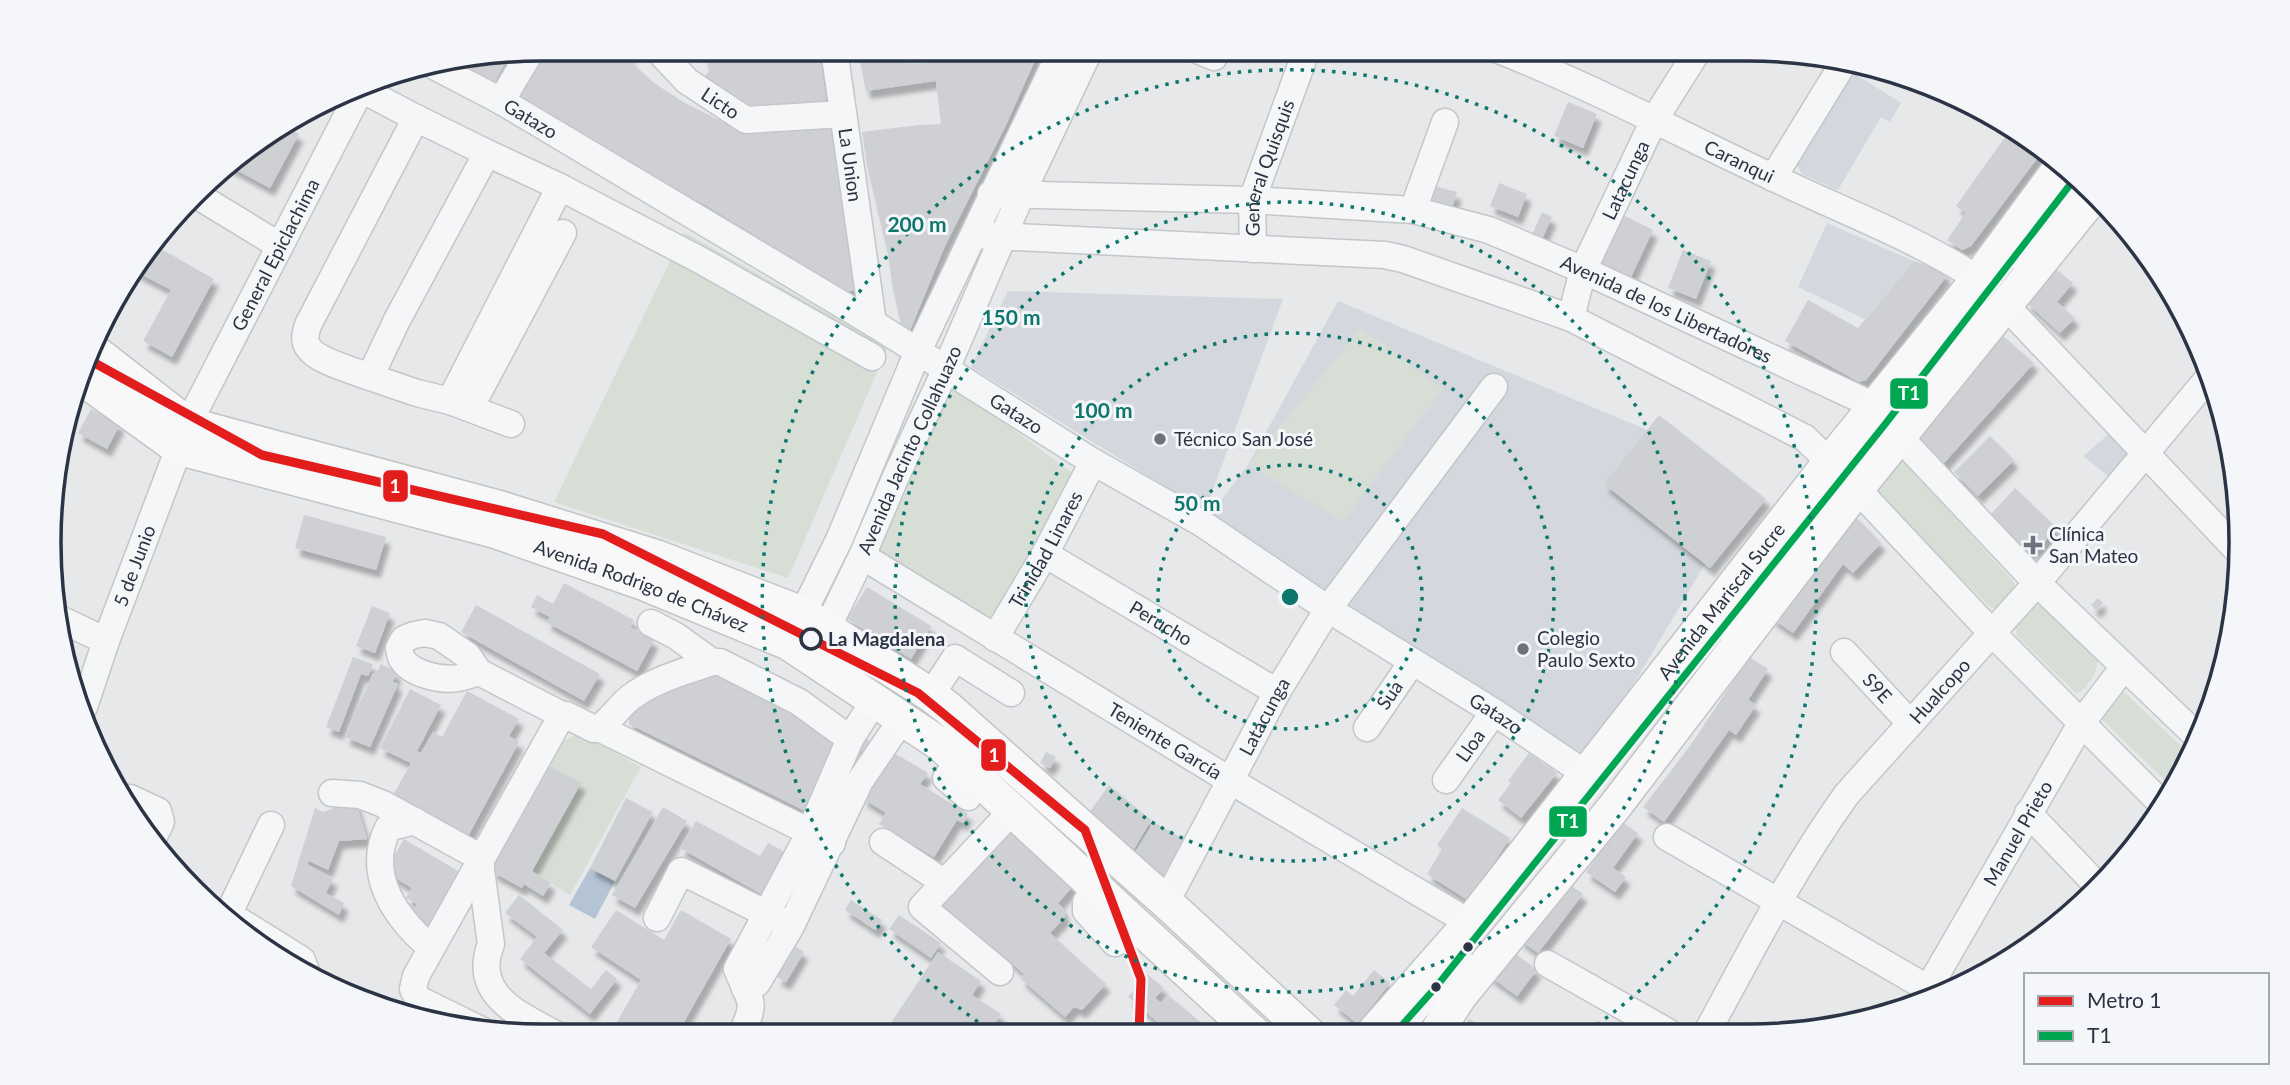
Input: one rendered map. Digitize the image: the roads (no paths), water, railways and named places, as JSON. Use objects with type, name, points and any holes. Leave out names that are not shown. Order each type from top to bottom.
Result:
[{"type":"main road","name":"Avenida Mariscal Sucre","points":[[1888,425],[1978,278],[2056,174]]},
{"type":"main road","name":"Avenida Mariscal Sucre","points":[[1381,1024],[1470,923],[1586,774],[1846,478],[1888,425],[2006,306],[2088,202]]},
{"type":"main road","name":"Avenida Rodrigo de Chávez","points":[[99,356],[183,436],[501,508],[657,558],[815,621],[931,695],[1166,902],[1298,1024]]},
{"type":"main road","name":"Avenida Rodrigo de Chávez","points":[[89,383],[183,436],[494,531],[645,584],[800,651],[940,744],[1244,1024]]},
{"type":"main road","name":"Avenida Mariscal Sucre","points":[[1442,1024],[1460,996],[1616,805],[1846,478]]},
{"type":"main road","points":[[885,708],[895,673]]},
{"type":"street","name":"Licto","points":[[668,61],[687,81],[746,120],[843,114]]},
{"type":"street","name":"La Union","points":[[836,61],[873,323]]},
{"type":"street","name":"Avenida Jacinto Collahuazo","points":[[815,621],[839,540],[918,351],[1056,61]]},
{"type":"street","name":"Avenida Jacinto Collahuazo","points":[[800,651],[815,621],[862,556],[1021,195],[1084,61]]},
{"type":"street","name":"General Quisquis","points":[[1253,249],[1252,200],[1303,61]]},
{"type":"street","name":"Caranqui","points":[[1557,61],[1654,120],[1948,260],[1978,278]]},
{"type":"street","name":"Latacunga","points":[[1571,318],[1583,270],[1654,120],[1691,61]]},
{"type":"street","points":[[501,101],[525,62]]},
{"type":"street","points":[[1773,178],[1839,70]]},
{"type":"street","name":"Gatazo","points":[[444,71],[501,101],[729,237],[873,323],[1093,462],[1203,524],[1328,609],[1494,712],[1586,774]]},
{"type":"street","points":[[372,93],[712,267],[872,357]]},
{"type":"street","name":"General Epiclachima","points":[[183,436],[356,99]]},
{"type":"street","points":[[416,117],[307,325],[305,337],[308,348],[318,356],[388,384],[460,405],[511,424]]},
{"type":"street","points":[[1413,210],[1446,122]]},
{"type":"street","points":[[370,377],[397,320],[488,153]]},
{"type":"street","points":[[1888,425],[2070,185]]},
{"type":"street","points":[[460,405],[475,349],[560,187]]},
{"type":"street","name":"Avenida de los Libertadores","points":[[991,194],[1252,200],[1413,210],[1489,230],[1583,270],[1860,399],[2038,583],[2191,730]]},
{"type":"street","points":[[1888,425],[2079,194]]},
{"type":"street","points":[[204,200],[280,246]]},
{"type":"street","points":[[460,405],[563,233]]},
{"type":"street","points":[[974,235],[1385,255],[1404,259],[1571,318],[1805,438],[1992,633],[2156,797]]},
{"type":"street","points":[[712,267],[729,237]]},
{"type":"street","points":[[2006,306],[2229,541]]},
{"type":"street","name":"Hualcopo","points":[[1711,1024],[1778,901],[1847,794],[2038,583],[2202,386]]},
{"type":"street","name":"Latacunga","points":[[1166,902],[1277,692],[1328,609],[1494,387]]},
{"type":"street","name":"5 de Junio","points":[[87,697],[183,436]]},
{"type":"street","name":"Trinidad Linares","points":[[995,638],[1045,554],[1093,462]]},
{"type":"street","points":[[1430,1024],[1846,478]]},
{"type":"street","points":[[1403,1024],[1436,987],[1846,478]]},
{"type":"street","name":"Perucho","points":[[1045,554],[1277,692]]},
{"type":"street","name":"Teniente García","points":[[862,556],[1470,923]]},
{"type":"street","points":[[68,623],[106,641]]},
{"type":"street","points":[[651,623],[676,636],[712,662]]},
{"type":"street","name":"S9E","points":[[1844,652],[1910,723]]},
{"type":"street","points":[[931,695],[955,658],[1011,693]]},
{"type":"street","points":[[479,672],[594,729],[607,722],[629,698],[660,680],[712,662],[720,662],[799,702],[871,764]]},
{"type":"street","name":"Sua","points":[[1367,728],[1412,662]]},
{"type":"street","name":"Manuel Prieto","points":[[1934,986],[2028,813],[2082,722],[2124,667]]},
{"type":"street","points":[[745,989],[757,983],[791,926],[821,838],[848,745],[885,708]]},
{"type":"street","points":[[746,1024],[752,1004],[737,969],[767,914],[821,838],[843,815],[871,764],[885,708]]},
{"type":"street","name":"Lloa","points":[[1446,780],[1494,712]]},
{"type":"street","points":[[451,1015],[418,999],[413,989],[416,976],[562,715]]},
{"type":"street","points":[[599,728],[821,838]]},
{"type":"street","points":[[960,762],[946,778],[968,797]]},
{"type":"street","points":[[332,793],[360,796],[383,804],[481,858]]},
{"type":"street","points":[[137,801],[158,811],[161,822],[157,830]]},
{"type":"street","points":[[1000,972],[922,907],[1013,810]]},
{"type":"street","points":[[2028,813],[2091,879]]},
{"type":"street","points":[[415,821],[388,828],[382,840],[380,860],[389,900],[409,929],[431,948]]},
{"type":"street","points":[[231,909],[271,825]]},
{"type":"street","points":[[1667,837],[1778,901],[1921,991]]},
{"type":"street","points":[[883,842],[946,883]]},
{"type":"street","points":[[481,858],[492,944],[488,953],[488,978],[499,998],[517,1013],[537,1024]]},
{"type":"street","points":[[657,918],[681,871],[791,926]]},
{"type":"street","points":[[1096,887],[1086,902],[1086,911],[1115,943]]},
{"type":"street","points":[[1548,964],[1654,1024]]},
{"type":"water","points":[[590,868],[615,881],[595,919],[569,905]]},
{"type":"metro line","name":"1","points":[[96,364],[262,455],[603,534],[918,693],[1085,830],[1141,979],[1139,1024]]},
{"type":"place","name":"Técnico San José","points":[[1160,439]]},
{"type":"place","name":"Clínica San Mateo","points":[[2033,545]]},
{"type":"place","name":"La Magdalena","points":[[811,639]]},
{"type":"place","name":"Colegio Paulo Sexto","points":[[1523,649]]}]
